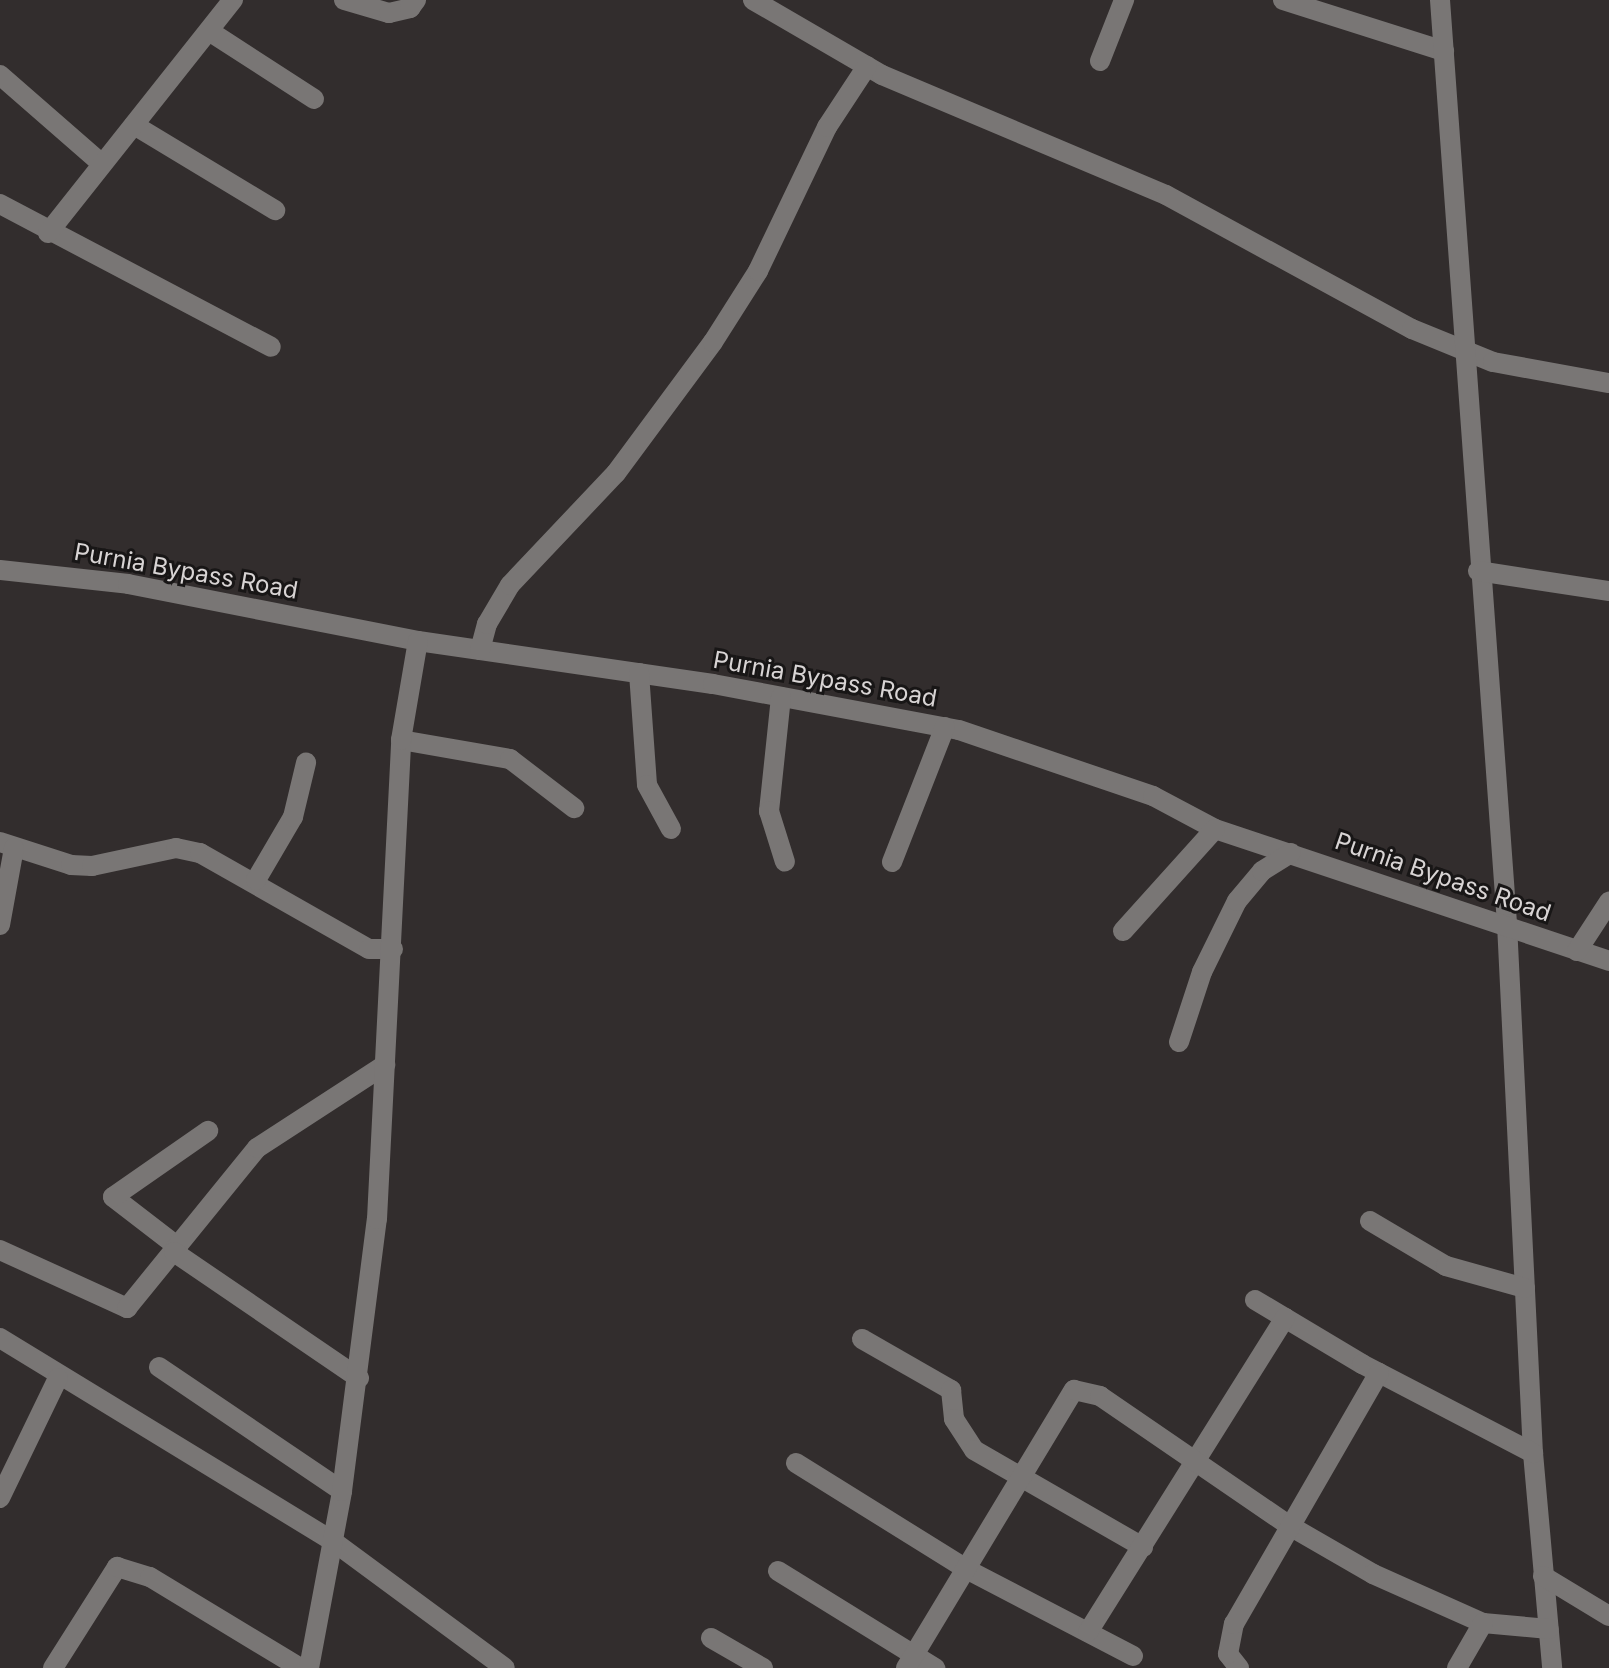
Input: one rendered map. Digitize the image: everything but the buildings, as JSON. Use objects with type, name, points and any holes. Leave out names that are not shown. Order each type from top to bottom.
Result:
[{"type":"street","points":[[48,233],[233,0]]},
{"type":"street","points":[[344,0],[389,13],[410,8],[416,0]]},
{"type":"street","points":[[753,0],[803,24],[867,66],[1113,170],[1331,288],[1465,352],[1516,368],[1609,383]]},
{"type":"street","points":[[1100,61],[1124,0]]},
{"type":"street","points":[[1283,0],[1444,51]]},
{"type":"street","points":[[1440,0],[1478,571],[1507,924],[1533,1453],[1552,1668]]},
{"type":"street","points":[[209,31],[314,99]]},
{"type":"street","points":[[480,650],[487,624],[510,585],[616,473],[713,342],[758,271],[827,127],[867,66]]},
{"type":"street","points":[[0,75],[102,164]]},
{"type":"street","points":[[134,125],[275,210]]},
{"type":"street","points":[[0,204],[48,233],[271,347]]},
{"type":"street","name":"Purnia Bypass Road","points":[[0,570],[128,584],[418,641],[639,673],[945,727],[1153,796],[1215,829],[1507,924],[1609,961]]},
{"type":"street","points":[[1478,571],[1609,591]]},
{"type":"street","points":[[309,1668],[342,1491],[359,1378],[377,1219],[393,949],[401,740],[418,641]]},
{"type":"street","points":[[639,673],[647,785],[671,829]]},
{"type":"street","points":[[781,697],[769,811],[785,862]]},
{"type":"street","points":[[892,862],[945,727]]},
{"type":"street","points":[[401,740],[510,759],[574,808]]},
{"type":"street","points":[[256,880],[293,817],[306,763]]},
{"type":"street","points":[[1123,931],[1215,829]]},
{"type":"street","points":[[0,925],[7,845],[92,866],[176,848],[200,853],[256,880],[369,949],[393,949]]},
{"type":"street","points":[[1179,1042],[1202,972],[1237,901],[1262,871],[1291,853]]},
{"type":"street","points":[[1577,951],[1609,902]]},
{"type":"street","points":[[0,1250],[127,1308],[257,1148],[385,1065]]},
{"type":"street","points":[[208,1131],[113,1197],[176,1250],[359,1378]]},
{"type":"street","points":[[1370,1221],[1446,1266],[1525,1288]]},
{"type":"street","points":[[1255,1300],[1379,1373],[1533,1453]]},
{"type":"street","points":[[1088,1632],[1285,1318]]},
{"type":"street","points":[[0,1338],[58,1378],[334,1542],[505,1668]]},
{"type":"street","points":[[862,1339],[951,1390],[954,1419],[965,1441],[1143,1547]]},
{"type":"street","points":[[159,1367],[342,1491]]},
{"type":"street","points":[[1239,1668],[1228,1654],[1229,1638],[1379,1373]]},
{"type":"street","points":[[2,1489],[58,1378]]},
{"type":"street","points":[[910,1662],[1074,1390],[1100,1396],[1290,1526],[1373,1574],[1483,1623],[1549,1629]]},
{"type":"street","points":[[796,1463],[968,1570],[1133,1656]]},
{"type":"street","points":[[53,1668],[117,1567],[150,1577],[300,1668]]},
{"type":"street","points":[[778,1571],[910,1662],[935,1668]]},
{"type":"street","points":[[1543,1576],[1609,1616]]},
{"type":"street","points":[[1457,1668],[1483,1623]]},
{"type":"street","points":[[711,1638],[763,1668]]}]
